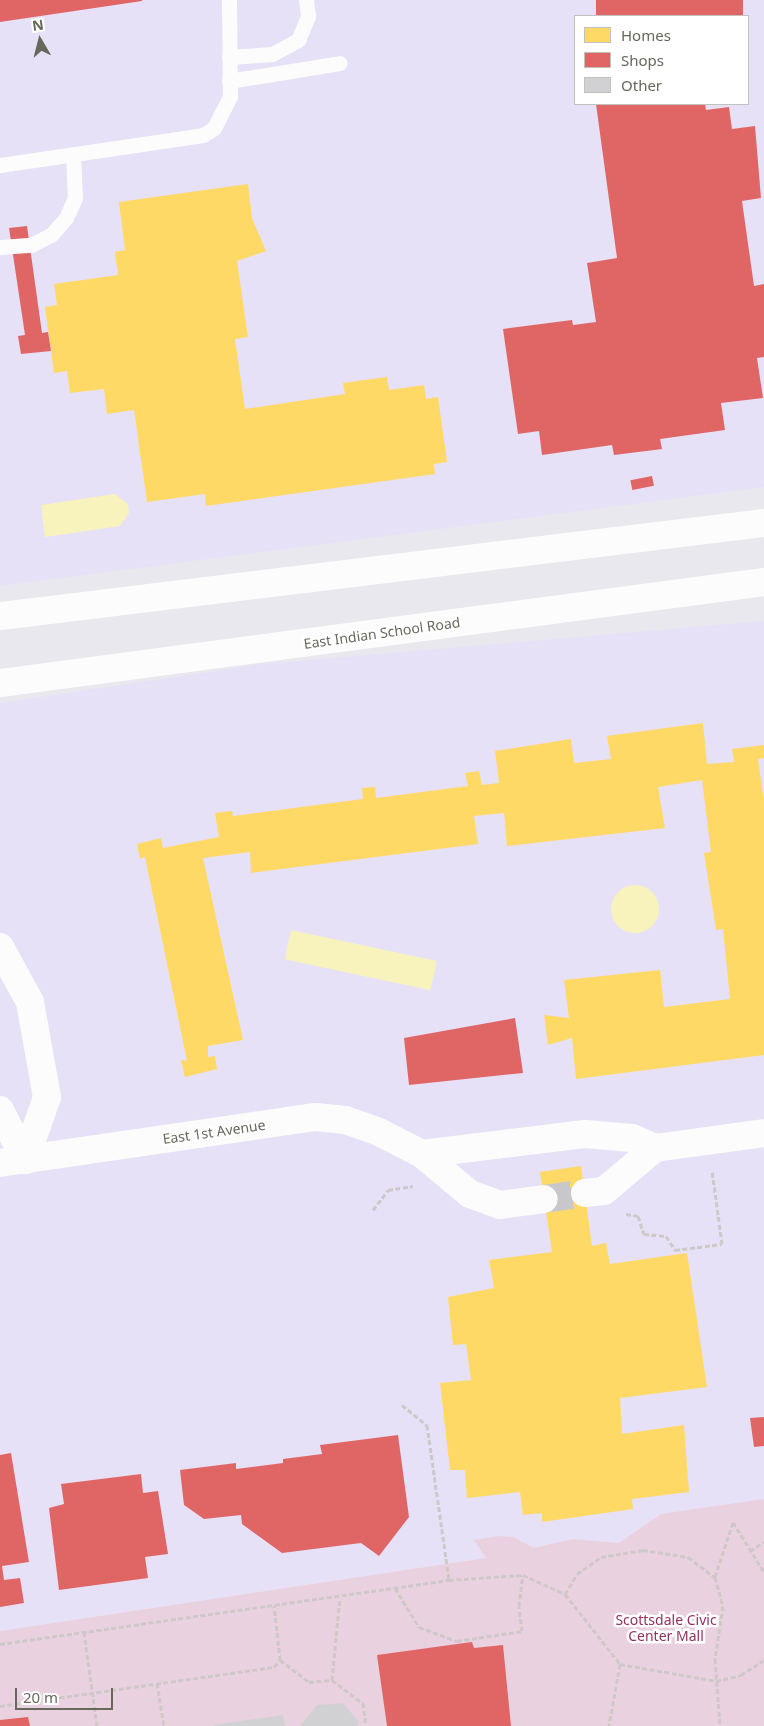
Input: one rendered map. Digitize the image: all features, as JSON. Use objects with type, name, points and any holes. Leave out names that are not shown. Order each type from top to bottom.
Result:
[{"type":"main road","points":[[0,616],[764,523]]},
{"type":"main road","name":"East Indian School Road","points":[[0,683],[764,582]]},
{"type":"main road","points":[[0,947],[30,1002],[47,1097],[13,1161]]},
{"type":"main road","points":[[0,1110],[13,1161]]},
{"type":"main road","name":"East 1st Avenue","points":[[13,1161],[316,1117],[346,1120],[422,1154],[470,1194],[500,1205],[544,1199]]},
{"type":"main road","points":[[422,1154],[585,1134],[632,1138],[655,1148],[764,1133]]},
{"type":"main road","points":[[585,1194],[604,1191],[655,1148]]},
{"type":"lane","points":[[0,165],[204,136],[221,116],[230,96],[229,0]]},
{"type":"lane","points":[[229,57],[272,54],[298,40],[308,16],[306,0]]},
{"type":"lane","points":[[229,81],[340,62]]},
{"type":"lane","points":[[0,247],[31,245],[50,235],[66,218],[75,198],[73,154]]},
{"type":"path","points":[[373,1210],[388,1190],[424,1185]]},
{"type":"path","points":[[402,1405],[428,1425],[449,1580]]},
{"type":"path","points":[[714,1577],[733,1522],[764,1572]]},
{"type":"path","points":[[750,1550],[764,1542]]},
{"type":"path","points":[[565,1594],[577,1574],[601,1557],[643,1550],[688,1557],[714,1577],[723,1606],[715,1659],[720,1726]]},
{"type":"path","points":[[395,1588],[418,1627],[457,1641],[522,1631],[519,1606],[522,1575]]},
{"type":"path","points":[[0,1644],[449,1580],[522,1575],[565,1594],[620,1664],[716,1681],[741,1675],[764,1660]]},
{"type":"path","points":[[332,1680],[340,1597]]},
{"type":"path","points":[[274,1605],[280,1660],[309,1682],[332,1680],[363,1703],[366,1726]]},
{"type":"path","points":[[84,1632],[97,1726]]},
{"type":"path","points":[[0,1706],[274,1667],[280,1660]]},
{"type":"path","points":[[609,1726],[620,1664]]},
{"type":"path","points":[[157,1683],[164,1726]]},
{"type":"shaded area","points":[[0,0],[764,0],[764,487],[0,586]]},
{"type":"shaded area","points":[[115,494],[128,504],[129,513],[120,526],[45,537],[41,505]]},
{"type":"shaded area","points":[[764,621],[764,1500],[643,1528],[619,1543],[573,1539],[534,1548],[513,1537],[475,1541],[486,1558],[0,1631],[0,703],[263,664]]},
{"type":"shaded area","points":[[630,885],[640,885],[652,892],[659,904],[659,914],[652,926],[640,933],[630,933],[622,929],[615,922],[611,914],[611,904],[615,896],[622,889]]},
{"type":"shaded area","points":[[291,930],[437,961],[431,990],[285,959]]},
{"type":"green space","name":"Scottsdale Civic Center Mall","points":[[764,1499],[764,1726],[0,1726],[0,1631],[486,1558],[474,1540],[499,1536],[513,1537],[534,1548],[573,1539],[619,1543],[661,1514]]},
{"type":"building: Homes","points":[[248,184],[252,218],[266,251],[237,261],[248,337],[235,339],[245,409],[345,394],[343,383],[387,377],[389,390],[424,385],[426,399],[438,397],[447,462],[434,464],[435,474],[206,506],[205,494],[147,502],[134,410],[107,414],[104,389],[70,393],[67,371],[54,373],[45,307],[57,305],[54,284],[118,275],[115,252],[125,250],[119,202]]},
{"type":"building: Homes","points":[[703,723],[707,764],[734,762],[732,749],[764,745],[764,758],[758,759],[764,801],[764,1055],[576,1079],[572,1038],[548,1045],[544,1015],[569,1018],[564,980],[660,970],[664,1007],[730,999],[723,929],[716,930],[704,853],[711,852],[702,780],[658,787],[665,828],[507,846],[504,813],[474,816],[478,844],[251,873],[250,852],[203,858],[243,1040],[208,1046],[208,1057],[215,1056],[217,1069],[185,1077],[181,1060],[187,1061],[145,857],[140,859],[137,844],[161,838],[163,848],[219,837],[215,813],[232,811],[233,816],[363,799],[362,788],[375,787],[376,798],[468,786],[465,773],[479,771],[482,785],[499,783],[495,751],[571,739],[574,763],[611,759],[607,736]]},
{"type":"building: Homes","points":[[581,1166],[592,1246],[606,1243],[610,1264],[687,1253],[707,1387],[620,1398],[622,1434],[684,1425],[689,1492],[632,1499],[633,1509],[542,1522],[542,1513],[523,1515],[520,1492],[467,1498],[465,1470],[450,1470],[440,1383],[471,1380],[466,1344],[453,1345],[448,1297],[494,1288],[489,1260],[552,1252],[540,1172]]},
{"type":"building: Shops","points":[[0,0],[142,0],[142,1],[0,22]]},
{"type":"building: Shops","points":[[596,0],[743,0],[743,15],[596,15]]},
{"type":"building: Shops","points":[[596,105],[705,105],[706,110],[729,107],[732,129],[755,126],[761,198],[742,201],[754,286],[764,284],[764,357],[757,358],[763,398],[721,403],[725,430],[660,439],[662,449],[614,455],[612,445],[542,455],[539,431],[518,434],[503,329],[572,320],[573,325],[596,322],[587,263],[617,258]]},
{"type":"building: Shops","points":[[27,226],[42,333],[48,332],[51,351],[21,354],[18,336],[25,335],[9,228]]},
{"type":"building: Shops","points":[[652,476],[654,486],[632,490],[630,480]]},
{"type":"building: Shops","points":[[515,1018],[523,1073],[409,1085],[404,1038]]},
{"type":"building: Shops","points":[[764,1417],[764,1446],[754,1447],[750,1418]]},
{"type":"building: Shops","points":[[398,1435],[409,1517],[379,1556],[361,1543],[282,1553],[242,1524],[241,1515],[204,1519],[184,1505],[180,1470],[236,1463],[236,1469],[283,1463],[283,1459],[322,1454],[320,1445]]},
{"type":"building: Shops","points":[[11,1453],[29,1562],[2,1566],[4,1580],[20,1578],[24,1603],[0,1607],[0,1455]]},
{"type":"building: Shops","points":[[141,1474],[143,1493],[158,1491],[168,1554],[145,1557],[148,1578],[59,1590],[49,1508],[64,1504],[61,1484]]},
{"type":"building: Shops","points":[[472,1642],[474,1648],[503,1645],[511,1726],[387,1726],[377,1655]]},
{"type":"building: Shops","points":[[28,1717],[30,1726],[0,1726],[0,1720]]},
{"type":"building: Other","points":[[343,1703],[359,1722],[357,1726],[300,1726],[317,1705]]},
{"type":"building: Other","points":[[283,1715],[285,1726],[213,1726],[213,1725]]},
{"type":"tunnel","points":[[544,1199],[585,1193]]}]
